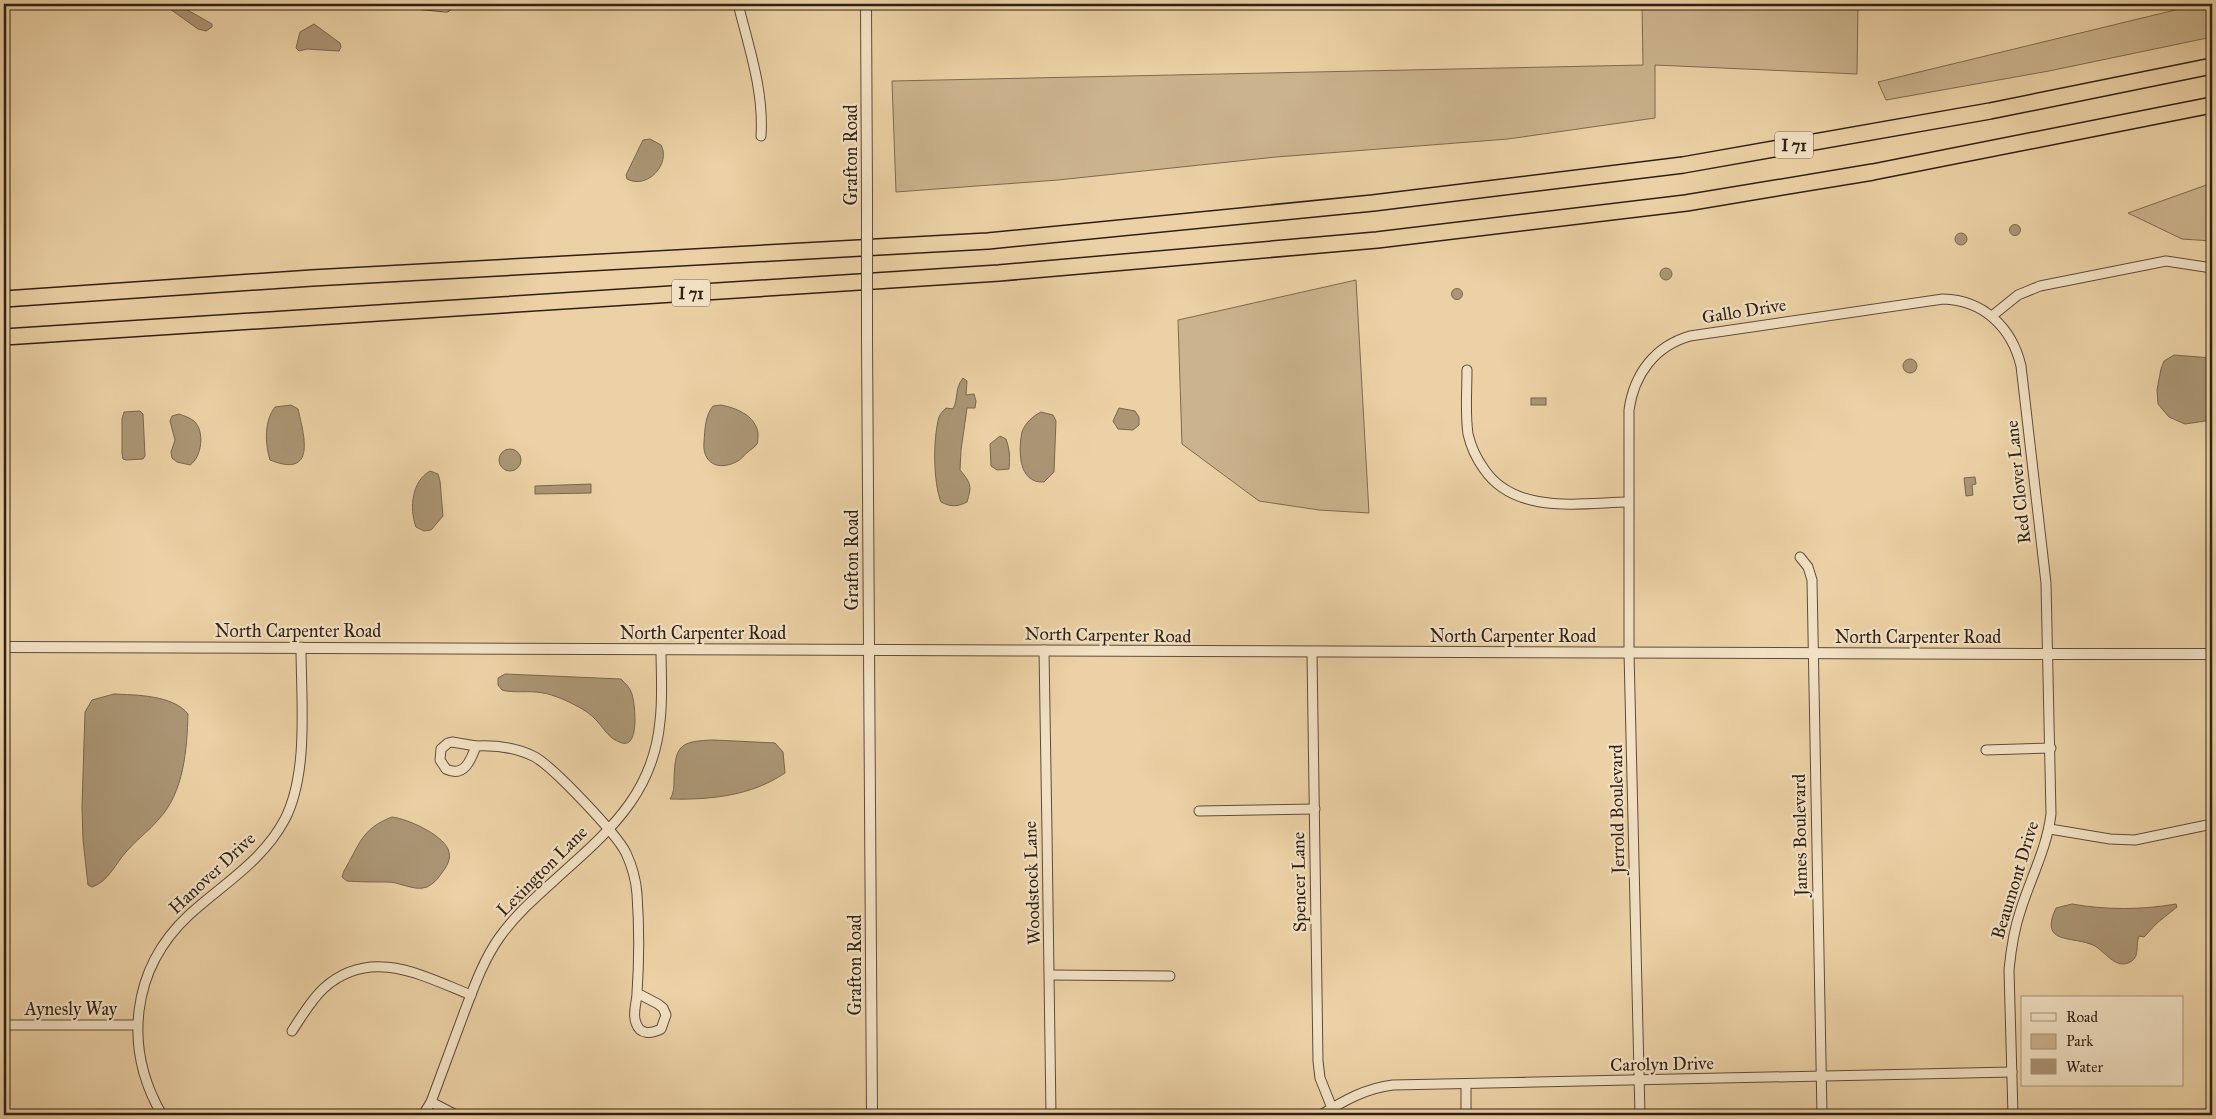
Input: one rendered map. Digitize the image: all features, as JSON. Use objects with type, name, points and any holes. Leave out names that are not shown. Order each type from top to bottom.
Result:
[{"type":"highway","name":"I 71","points":[[4,300],[312,278],[988,241],[1373,203],[1683,165],[1990,111],[2212,66]]},
{"type":"highway","name":"I 71","points":[[4,338],[1008,273],[1367,241],[1686,203],[1882,170],[2212,106]]},
{"type":"street","points":[[414,4],[446,7]]},
{"type":"street","points":[[738,4],[760,92],[762,110],[761,136]]},
{"type":"street","name":"Grafton Road","points":[[866,4],[872,1115]]},
{"type":"street","points":[[1992,316],[2018,295],[2040,286],[2166,261],[2212,268]]},
{"type":"street","name":"Gallo Drive","points":[[1628,502],[1629,410],[1632,393],[1645,366],[1655,355],[1674,342],[1700,333],[1930,300],[1950,299],[1963,302],[1976,306],[1992,316]]},
{"type":"street","name":"Red Clover Lane","points":[[1992,316],[2012,339],[2022,366],[2046,583],[2047,654]]},
{"type":"street","points":[[1467,370],[1469,436],[1478,461],[1495,482],[1518,496],[1545,504],[1628,502]]},
{"type":"street","name":"Jerrold Boulevard","points":[[1628,502],[1629,652],[1640,1115]]},
{"type":"street","name":"James Boulevard","points":[[1800,557],[1808,567],[1812,580],[1822,1115]]},
{"type":"street","name":"North Carpenter Road","points":[[4,647],[1044,650],[1312,653],[2212,654]]},
{"type":"street","name":"Hanover Drive","points":[[162,1115],[145,1078],[140,1060],[137,1025],[142,991],[149,973],[166,942],[190,914],[252,862],[277,834],[286,817],[292,802],[300,765],[301,647]]},
{"type":"street","name":"Lexington Lane","points":[[423,1115],[431,1102],[489,954],[512,922],[528,904],[608,829],[632,801],[644,783],[652,762],[661,719],[661,649]]},
{"type":"street","name":"Woodstock Lane","points":[[1044,650],[1051,1115]]},
{"type":"street","name":"Spencer Lane","points":[[1312,653],[1318,1061],[1320,1078],[1332,1108]]},
{"type":"street","name":"Beaumont Drive","points":[[2013,1115],[2009,970],[2011,949],[2021,907],[2039,864],[2050,829],[2052,809],[2047,654]]},
{"type":"street","points":[[476,746],[505,746],[520,750],[539,760],[552,770],[608,829],[626,853],[635,880],[637,895],[637,993],[635,1021],[638,1028],[644,1032],[653,1033],[661,1029],[666,1015],[663,1008],[637,993]]},
{"type":"street","points":[[1986,750],[2051,748]]},
{"type":"street","points":[[1199,811],[1315,809]]},
{"type":"street","points":[[2050,829],[2110,839],[2128,840],[2212,824]]},
{"type":"street","points":[[292,1031],[314,998],[324,988],[343,976],[377,966],[399,968],[471,996]]},
{"type":"street","points":[[1050,975],[1170,976]]},
{"type":"street","name":"Aynesly Way","points":[[4,1025],[137,1025]]},
{"type":"street","name":"Carolyn Drive","points":[[1321,1115],[1357,1095],[1380,1086],[2012,1072]]},
{"type":"street","points":[[1466,1084],[1466,1115]]},
{"type":"street","points":[[431,1102],[456,1115]]},
{"type":"green space","points":[[1642,4],[1858,4],[1857,74],[1655,65],[1655,118],[1508,139],[1276,157],[1058,180],[896,192],[892,81],[1643,65]]},
{"type":"green space","points":[[2200,4],[2212,4],[2212,37],[2049,71],[1886,100],[1878,82]]},
{"type":"green space","points":[[2212,183],[2212,241],[2182,239],[2128,213]]},
{"type":"green space","points":[[1356,280],[1369,513],[1319,510],[1259,501],[1182,444],[1178,320]]},
{"type":"water","points":[[163,4],[177,4],[212,24],[212,27],[206,31],[198,29]]},
{"type":"water","points":[[314,24],[340,43],[339,51],[307,49],[299,51],[296,48],[300,32]]},
{"type":"water","points":[[650,139],[661,145],[663,159],[660,167],[650,178],[643,181],[627,179],[626,175],[643,140]]},
{"type":"water","points":[[2015,224],[2021,230],[2015,236],[2009,230]]},
{"type":"water","points":[[1961,233],[1967,239],[1961,245],[1955,239]]},
{"type":"water","points":[[1664,268],[1668,268],[1672,274],[1668,280],[1664,280],[1660,276],[1660,272]]},
{"type":"water","points":[[1457,288],[1463,294],[1457,300],[1451,294]]},
{"type":"water","points":[[2174,355],[2212,358],[2212,420],[2185,424],[2169,417],[2158,404],[2157,390],[2161,369],[2164,361]]},
{"type":"water","points":[[1910,359],[1915,361],[1917,366],[1915,371],[1910,373],[1905,371],[1903,366],[1905,361]]},
{"type":"water","points":[[963,378],[967,381],[966,395],[974,394],[976,401],[975,408],[967,408],[961,450],[960,470],[970,485],[970,492],[967,502],[951,506],[941,502],[938,493],[935,472],[936,436],[939,416],[946,408],[953,409],[958,386]]},
{"type":"water","points":[[1531,398],[1546,398],[1546,405],[1531,405]]},
{"type":"water","points":[[291,405],[298,409],[303,431],[304,451],[301,459],[295,464],[285,464],[270,460],[266,433],[271,413],[275,407]]},
{"type":"water","points":[[721,405],[744,413],[753,421],[758,433],[755,446],[738,461],[723,466],[708,460],[704,449],[708,414],[713,406]]},
{"type":"water","points":[[1119,408],[1135,411],[1139,417],[1139,425],[1133,430],[1118,429],[1113,421]]},
{"type":"water","points":[[140,411],[143,414],[145,456],[143,459],[126,460],[123,459],[122,453],[122,419],[124,412]]},
{"type":"water","points":[[1041,412],[1053,415],[1056,421],[1054,472],[1044,482],[1028,477],[1022,465],[1020,451],[1023,429],[1030,420]]},
{"type":"water","points":[[179,414],[194,421],[200,431],[201,444],[197,456],[190,465],[177,462],[172,458],[171,452],[175,440],[170,421],[172,416]]},
{"type":"water","points":[[1000,436],[1006,439],[1009,469],[997,470],[991,466],[990,444]]},
{"type":"water","points":[[510,449],[518,452],[521,460],[518,468],[510,471],[502,468],[499,460],[502,452]]},
{"type":"water","points":[[430,471],[438,474],[443,516],[431,530],[424,531],[416,527],[413,504],[419,481]]},
{"type":"water","points":[[1975,477],[1976,484],[1972,485],[1973,495],[1966,496],[1964,478]]},
{"type":"water","points":[[591,484],[591,493],[535,494],[535,486]]},
{"type":"water","points":[[505,674],[621,679],[630,690],[633,699],[635,724],[632,739],[628,743],[622,743],[610,737],[595,718],[587,712],[556,697],[541,693],[502,690],[498,685],[498,678]]},
{"type":"water","points":[[114,694],[154,697],[173,703],[181,708],[188,714],[187,741],[179,783],[167,808],[126,852],[107,877],[98,885],[92,887],[88,885],[83,840],[82,807],[85,712],[92,700]]},
{"type":"water","points":[[714,740],[775,743],[783,752],[785,773],[772,781],[744,792],[700,799],[670,799],[674,789],[678,752],[687,744]]},
{"type":"water","points":[[392,817],[423,828],[439,838],[448,849],[449,859],[447,865],[437,880],[427,887],[417,888],[390,882],[347,881],[342,877],[358,845],[367,832]]},
{"type":"water","points":[[2072,904],[2111,908],[2137,908],[2176,904],[2177,907],[2157,923],[2144,937],[2139,936],[2135,958],[2123,964],[2114,961],[2095,946],[2055,934],[2052,928],[2052,920],[2056,908]]}]
